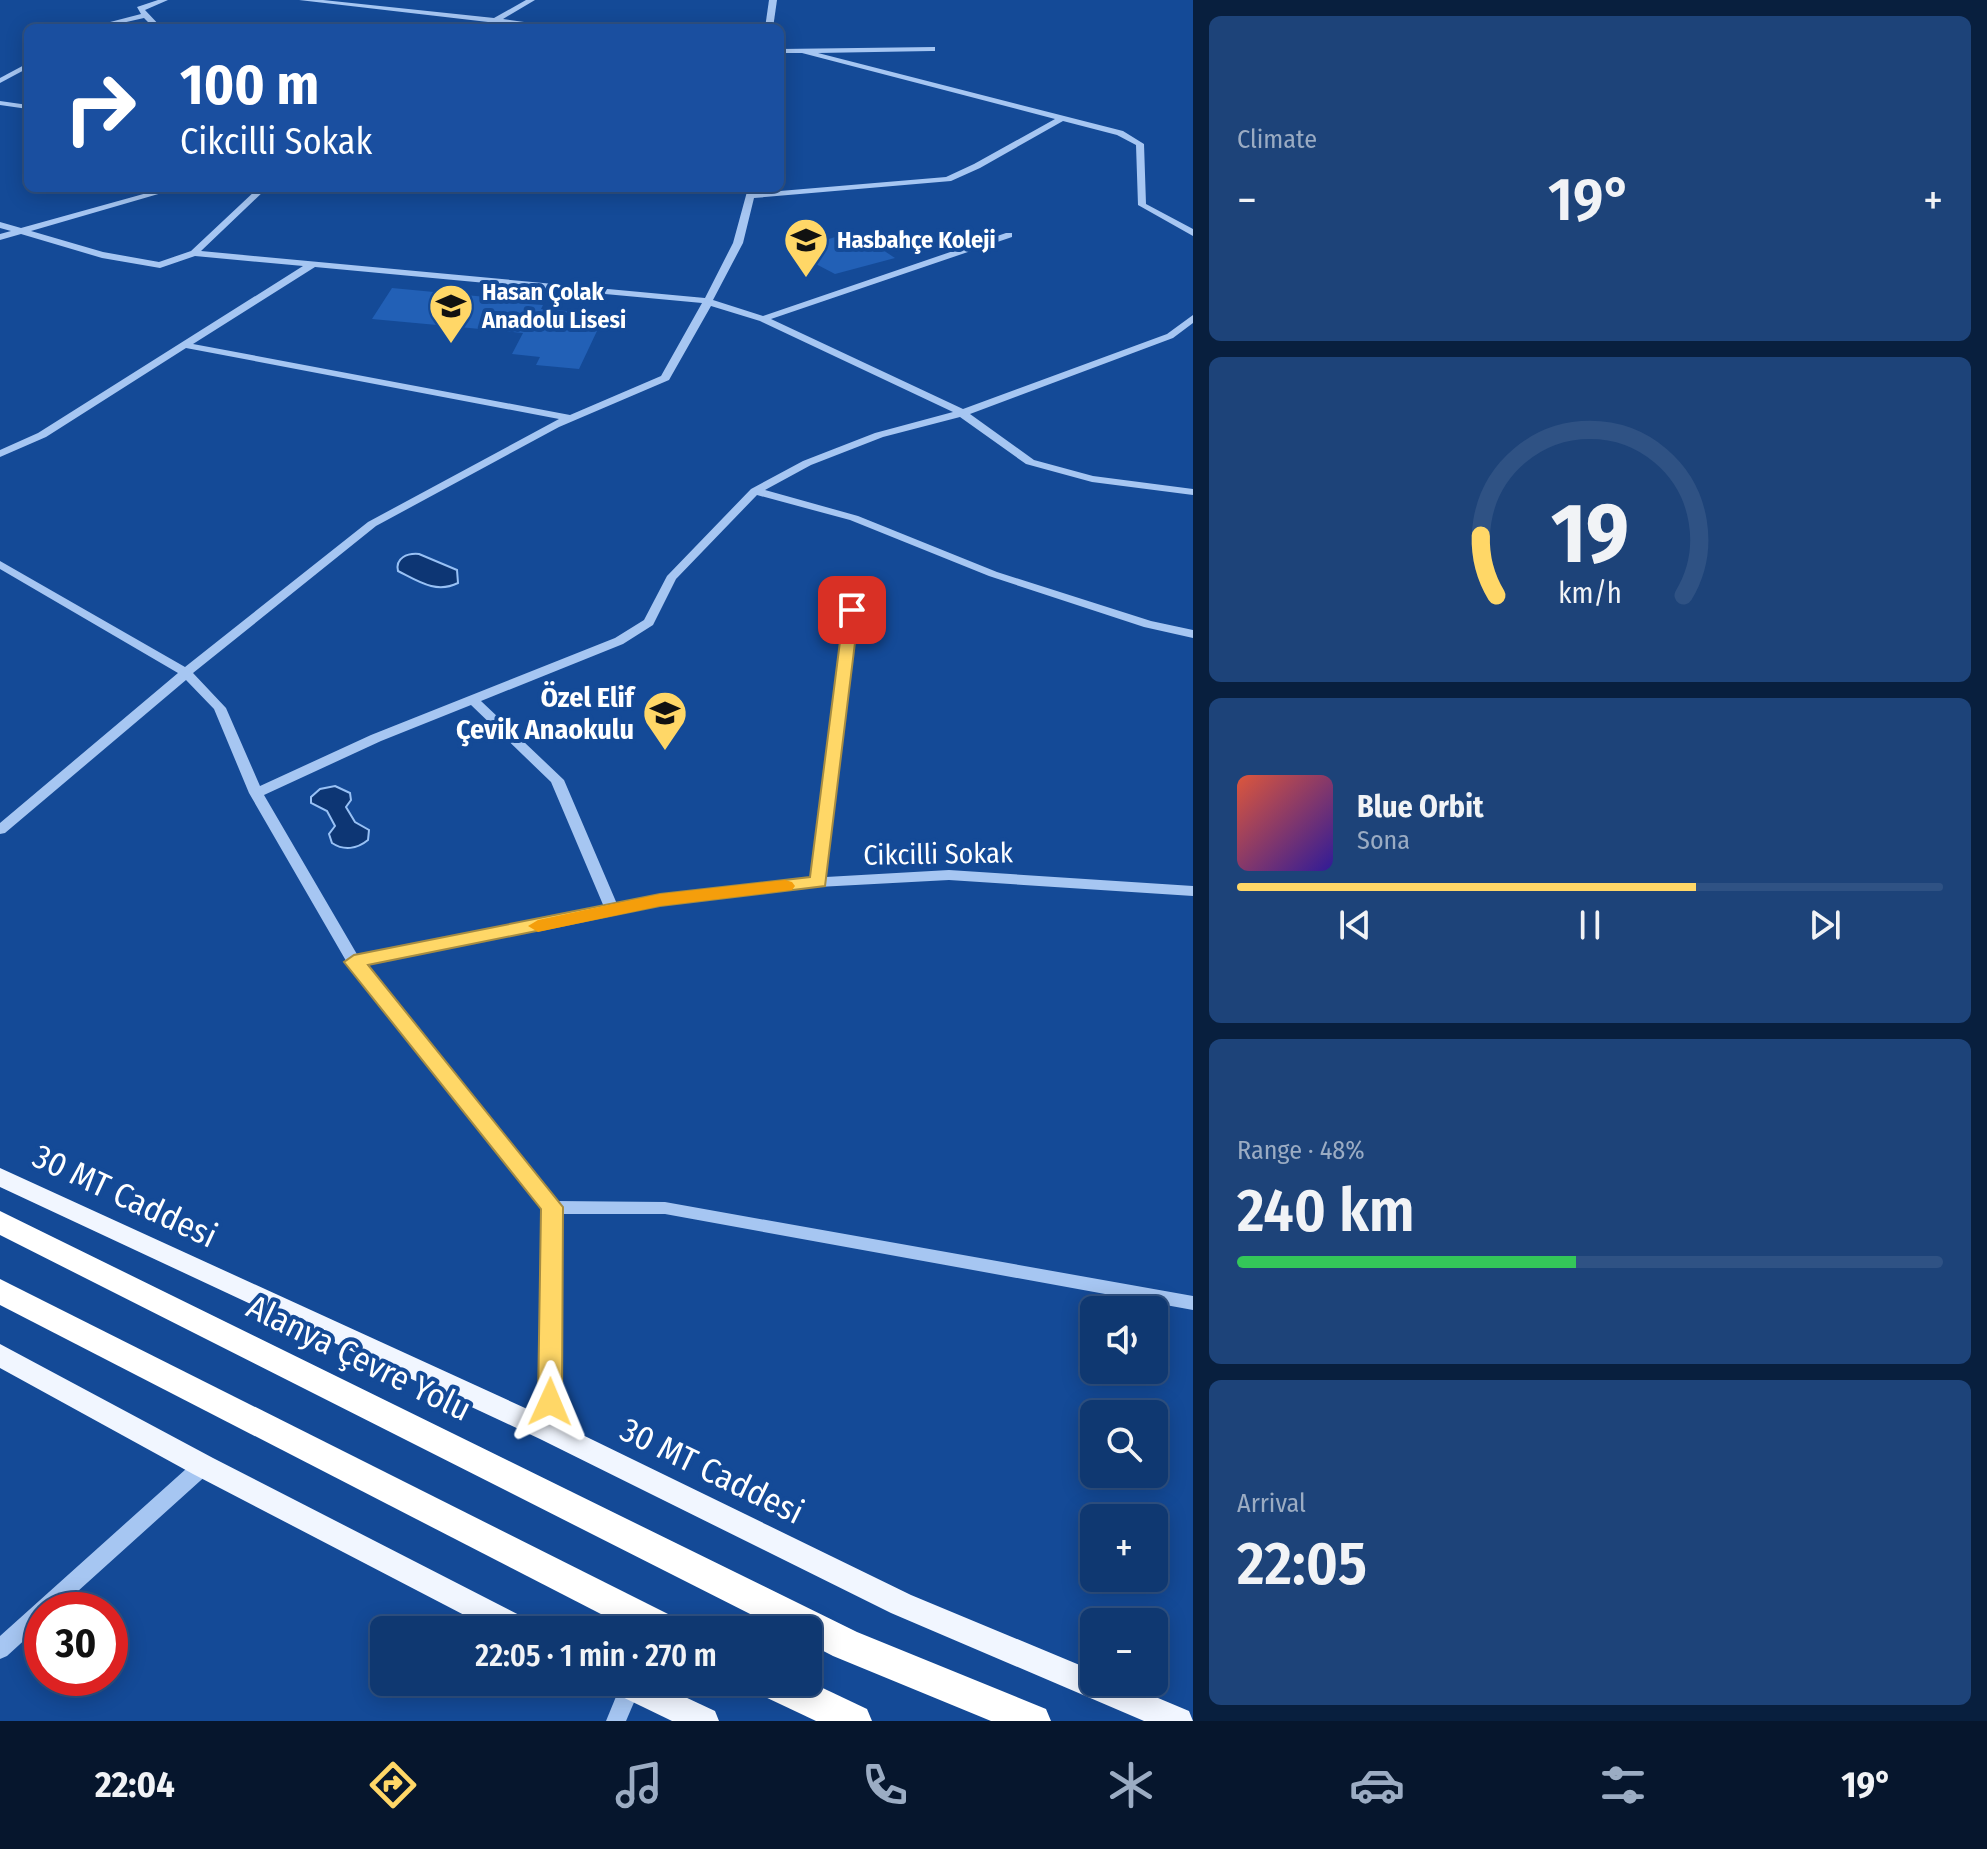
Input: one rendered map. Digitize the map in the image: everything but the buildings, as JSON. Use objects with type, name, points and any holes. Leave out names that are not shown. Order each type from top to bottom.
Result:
[{"type":"highway","name":"Alanya Çevre Yolu","points":[[0,1222],[845,1644],[1033,1721]]},
{"type":"highway","points":[[0,1291],[638,1616]]},
{"type":"highway","points":[[801,1696],[854,1721]]},
{"type":"main road","name":"30 MT Caddesi","points":[[0,1177],[549,1431],[901,1604],[1178,1721]]},
{"type":"main road","points":[[0,1355],[203,1466],[494,1616]]},
{"type":"main road","points":[[652,1696],[704,1721]]},
{"type":"street","points":[[154,24],[140,9],[164,0]]},
{"type":"street","points":[[303,0],[535,24]]},
{"type":"street","points":[[490,24],[531,0]]},
{"type":"street","points":[[770,24],[773,0]]},
{"type":"street","points":[[108,24],[146,15]]},
{"type":"street","points":[[784,51],[932,49]]},
{"type":"street","points":[[803,51],[1120,133],[1140,144],[1142,205],[1193,233]]},
{"type":"street","points":[[0,81],[24,67]]},
{"type":"street","points":[[0,103],[24,106]]},
{"type":"street","points":[[784,190],[948,179],[972,170],[1012,144],[1060,119]]},
{"type":"street","points":[[0,237],[79,218],[162,192]]},
{"type":"street","points":[[0,225],[102,255],[160,265],[194,253],[259,192]]},
{"type":"street","points":[[0,830],[186,673],[372,524],[571,419],[665,378],[738,243],[752,192]]},
{"type":"street","points":[[763,319],[1009,235]]},
{"type":"street","points":[[194,253],[706,301],[763,319],[962,413],[1030,462],[1092,479],[1193,492]]},
{"type":"street","points":[[0,454],[42,435],[313,264]]},
{"type":"street","points":[[256,793],[376,738],[619,641],[649,622],[671,578],[755,491],[807,463],[879,435],[962,413],[1170,336],[1193,318]]},
{"type":"street","points":[[184,345],[571,419]]},
{"type":"street","points":[[755,491],[854,518],[993,574],[1148,624],[1193,634]]},
{"type":"street","points":[[0,564],[186,673],[220,708],[256,793],[354,962],[552,1207],[549,1431]]},
{"type":"street","points":[[818,882],[844,656],[855,588]]},
{"type":"street","points":[[474,701],[557,780],[613,911]]},
{"type":"street","name":"Cikcilli Sokak","points":[[354,962],[660,900],[818,882],[949,875],[1193,891]]},
{"type":"street","points":[[552,1207],[665,1208],[1193,1303]]},
{"type":"street","points":[[64,1592],[203,1466]]},
{"type":"street","points":[[0,1649],[24,1628]]},
{"type":"street","points":[[616,1721],[623,1696]]},
{"type":"water","points":[[419,554],[457,570],[458,583],[435,587],[398,571],[398,563],[403,557]]},
{"type":"water","points":[[335,786],[350,793],[351,800],[346,807],[355,822],[369,830],[368,840],[350,848],[332,843],[329,834],[335,826],[327,811],[311,803],[311,797],[320,789]]},
{"type":"slow traffic","points":[[538,926],[660,900],[785,886]]},
{"type":"place","name":"Hasbahçe Koleji","points":[[806,279]]},
{"type":"place","name":"Hasan Çolak Anadolu Lisesi","points":[[451,345]]},
{"type":"place","name":"Özel Elif Çevik Anaokulu","points":[[665,752]]},
{"type":"route","points":[[550,1402],[552,1207],[354,962],[660,900],[818,882],[852,610]]}]
